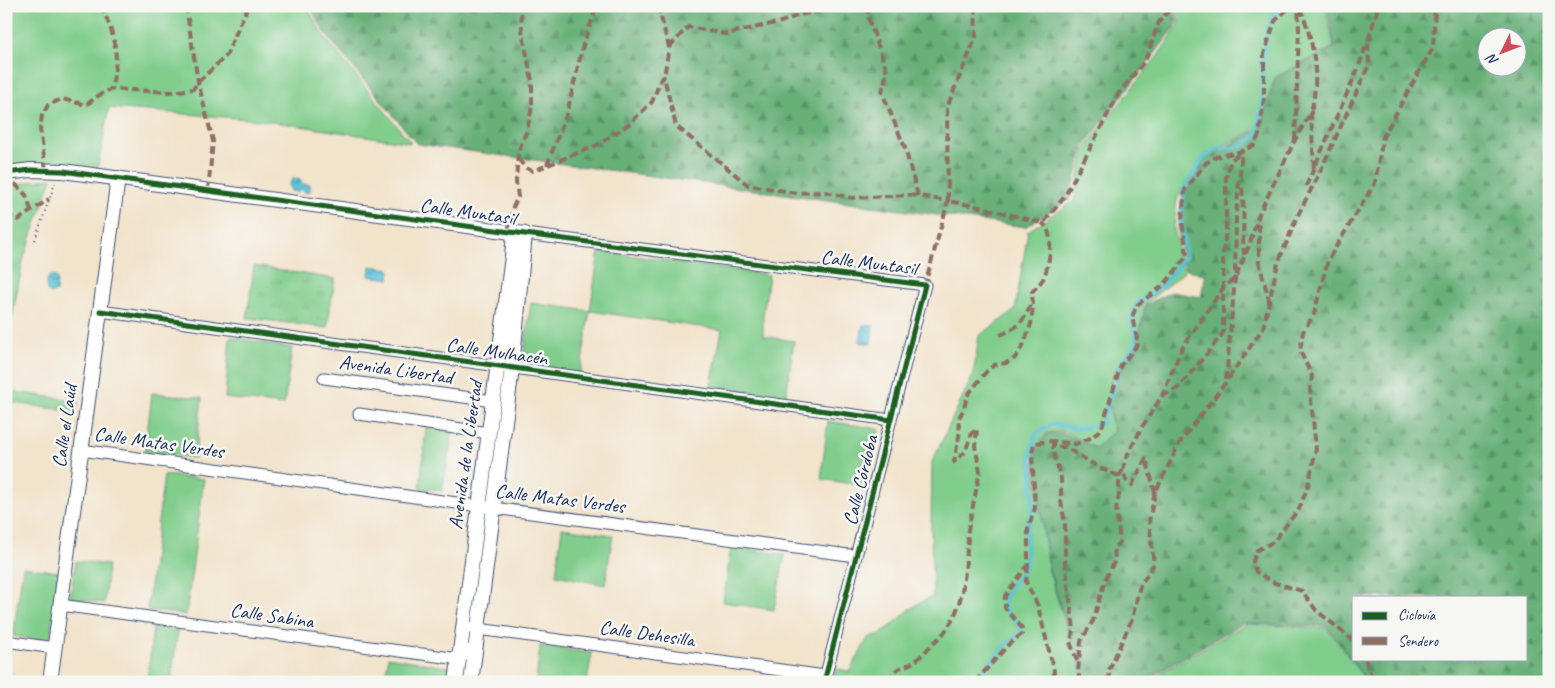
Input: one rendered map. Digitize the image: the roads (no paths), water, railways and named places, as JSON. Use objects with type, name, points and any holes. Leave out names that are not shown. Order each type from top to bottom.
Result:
[{"type":"street","name":"Calle Muntasil","points":[[6,173],[31,170],[59,171],[118,178],[520,234],[926,285]]},
{"type":"street","name":"Calle el Laúd","points":[[51,681],[118,178]]},
{"type":"street","name":"Avenida de la Libertad","points":[[471,682],[475,647],[470,628],[478,506],[512,257],[520,234]]},
{"type":"street","name":"Avenida de la Libertad","points":[[456,682],[459,659],[470,628],[494,508],[512,368],[520,234]]},
{"type":"street","name":"Calle Córdoba","points":[[825,679],[926,285]]},
{"type":"street","name":"Calle Mulhacén","points":[[100,311],[891,420]]},
{"type":"street","name":"Avenida Libertad","points":[[324,378],[493,401]]},
{"type":"street","points":[[359,414],[489,433]]},
{"type":"street","name":"Calle Matas Verdes","points":[[81,450],[478,506],[856,556]]},
{"type":"street","name":"Calle Sabina","points":[[60,605],[459,659]]},
{"type":"street","name":"Calle Dehesilla","points":[[470,628],[825,679]]},
{"type":"street","points":[[6,642],[54,648]]},
{"type":"street","points":[[459,659],[475,647]]},
{"type":"water","points":[[294,178],[300,180],[303,185],[310,185],[310,191],[306,193],[302,189],[297,192],[291,191],[289,184]]},
{"type":"water","points":[[370,266],[390,269],[389,279],[369,276]]},
{"type":"water","points":[[51,275],[55,276],[57,280],[56,291],[51,294],[48,292],[46,285]]},
{"type":"water","points":[[863,325],[873,326],[871,344],[860,342]]},
{"type":"waterway","points":[[973,682],[1008,642],[1021,634],[1021,628],[1004,608],[1005,596],[1026,565],[1027,529],[1033,507],[1031,454],[1036,434],[1053,424],[1077,429],[1102,424],[1120,365],[1137,343],[1131,317],[1136,304],[1163,285],[1186,256],[1181,220],[1184,189],[1203,158],[1219,148],[1240,147],[1257,135],[1262,104],[1263,56],[1267,31],[1277,6]]}]
